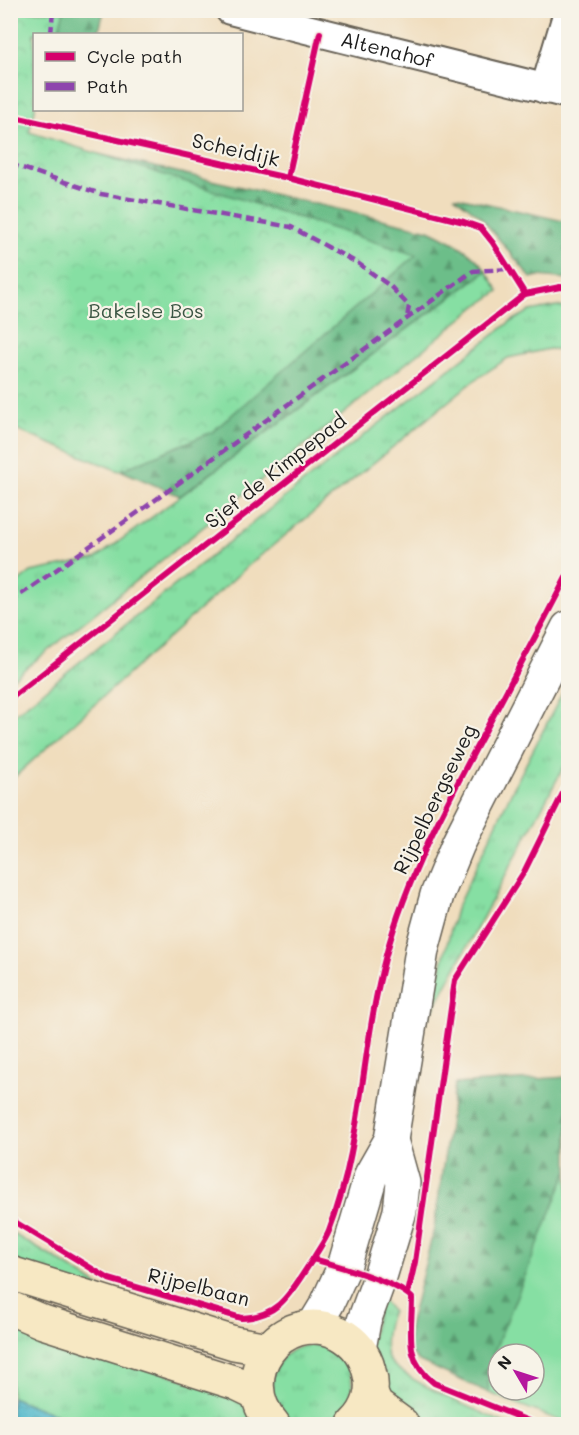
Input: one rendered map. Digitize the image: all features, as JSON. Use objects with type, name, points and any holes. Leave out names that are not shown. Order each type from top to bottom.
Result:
[{"type":"main road","name":"Rijpelbaan","points":[[10,1273],[234,1344],[268,1349]]},
{"type":"main road","points":[[10,1308],[43,1322],[236,1383],[257,1393]]},
{"type":"main road","points":[[273,1425],[262,1409],[257,1393],[258,1370],[268,1349],[281,1337],[296,1330],[313,1327],[330,1329],[346,1337],[359,1349],[367,1362],[371,1376],[372,1396],[376,1405],[402,1425]]},
{"type":"main road","points":[[354,1425],[372,1396]]},
{"type":"street","name":"Altenahof","points":[[230,10],[557,92],[568,12]]},
{"type":"street","name":"Rijpelbergseweg","points":[[313,1327],[327,1304],[344,1267],[371,1175],[391,1140],[422,950],[437,895],[458,844],[568,628]]},
{"type":"street","name":"Rijpelbergseweg","points":[[359,1349],[364,1321],[400,1211],[404,1183],[391,1140]]},
{"type":"green space","name":"Bakelse Bos","points":[[10,11],[64,11],[57,33],[33,33],[35,111],[29,132],[416,255],[212,432],[119,471],[11,428]]},
{"type":"green space","points":[[11,11],[104,11],[98,33],[33,33]]},
{"type":"green space","name":"Bakelse Bos","points":[[11,134],[429,230],[468,252],[486,271],[180,496],[11,423]]},
{"type":"green space","points":[[454,196],[568,222],[568,279],[538,276],[531,278],[479,215]]},
{"type":"green space","points":[[486,271],[499,291],[477,306],[11,680],[11,588],[31,572],[95,559]]},
{"type":"green space","points":[[557,306],[568,309],[568,350],[549,349],[508,358],[472,382],[249,565],[11,780],[11,717],[291,492],[510,322],[530,311]]},
{"type":"green space","points":[[568,682],[568,759],[428,1019],[456,909],[511,793]]},
{"type":"green space","points":[[568,1077],[568,1237],[505,1342],[486,1342],[486,1392],[419,1361],[408,1349],[409,1327],[434,1229],[455,1084]]},
{"type":"green space","points":[[568,1170],[568,1424],[512,1402],[546,1402],[546,1342],[498,1342]]},
{"type":"green space","points":[[10,1232],[61,1262],[123,1302],[11,1262]]},
{"type":"green space","points":[[381,1298],[392,1311],[385,1345],[387,1356],[393,1365],[441,1394],[507,1424],[419,1424],[380,1397],[369,1348]]},
{"type":"green space","points":[[10,1319],[246,1401],[255,1424],[79,1424],[11,1397]]},
{"type":"green space","points":[[312,1345],[327,1348],[340,1357],[349,1370],[352,1385],[349,1400],[340,1413],[327,1422],[312,1425],[297,1422],[284,1413],[275,1400],[272,1385],[275,1370],[284,1357],[297,1348]]},
{"type":"water","points":[[11,1397],[79,1424],[11,1424]]},
{"type":"marked path","points":[[51,33],[53,10]]},
{"type":"marked path","points":[[10,164],[101,194],[291,227],[359,264],[390,286],[409,306],[407,318]]},
{"type":"marked path","points":[[10,602],[473,271],[509,269]]},
{"type":"cycle path","points":[[288,178],[320,33]]},
{"type":"cycle path","name":"Scheidijk","points":[[10,116],[288,178],[464,222],[481,228],[525,294]]},
{"type":"cycle path","name":"Sjef de Kimpepad","points":[[10,699],[525,294],[560,287],[568,288]]},
{"type":"cycle path","points":[[313,1259],[327,1235],[349,1164],[378,989],[386,955],[405,898],[441,815],[568,574]]},
{"type":"cycle path","points":[[408,1293],[415,1262],[455,980],[524,872],[568,783]]},
{"type":"cycle path","points":[[10,1219],[109,1279],[241,1318],[267,1313],[276,1307],[292,1291],[313,1259],[380,1280],[412,1298],[411,1345],[417,1365],[424,1374],[434,1383],[536,1424]]}]
